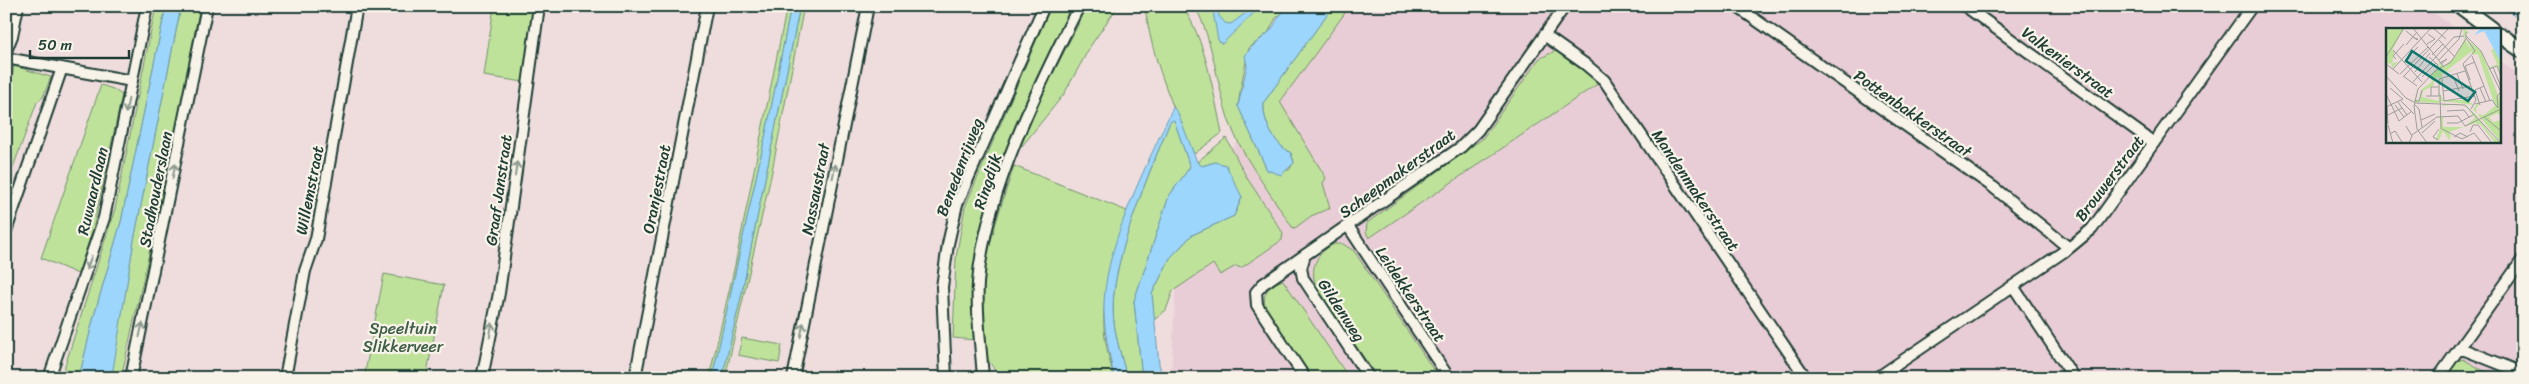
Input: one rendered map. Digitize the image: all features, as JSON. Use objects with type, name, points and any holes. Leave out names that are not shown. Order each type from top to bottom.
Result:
[{"type":"street","points":[[6,51],[12,36],[18,6]]},
{"type":"street","name":"Ruwaardlaan","points":[[49,378],[104,218],[147,6]]},
{"type":"street","name":"Stadhouderslaan","points":[[131,378],[208,6]]},
{"type":"street","name":"Willemstraat","points":[[285,378],[305,271],[316,239],[357,6]]},
{"type":"street","name":"Graaf Janstraat","points":[[482,378],[499,293],[539,6]]},
{"type":"street","name":"Oranjestraat","points":[[635,378],[707,6]]},
{"type":"street","name":"Nassaustraat","points":[[792,378],[868,6]]},
{"type":"street","name":"Benedenrijweg","points":[[946,378],[942,287],[948,244],[957,204],[1044,6]]},
{"type":"street","name":"Ringdijk","points":[[983,378],[978,329],[978,283],[984,246],[997,196],[1014,147],[1053,58],[1079,6]]},
{"type":"street","name":"Scheepmakerstraat","points":[[1305,378],[1256,305],[1256,292],[1263,284],[1462,147],[1478,130],[1566,6]]},
{"type":"street","name":"Pottenbakkerstraat","points":[[1736,6],[1993,187],[2069,248]]},
{"type":"street","name":"Valkenierstraat","points":[[1965,6],[2154,143]]},
{"type":"street","name":"Brouwerstraat","points":[[1877,378],[2069,248],[2092,229],[2252,6]]},
{"type":"street","points":[[2460,6],[2490,28]]},
{"type":"street","name":"Mandenmakerstraat","points":[[1544,35],[1604,80],[1806,378]]},
{"type":"street","points":[[2502,37],[2523,52]]},
{"type":"street","points":[[6,58],[132,81]]},
{"type":"street","points":[[6,231],[62,68]]},
{"type":"street","name":"Leidekkerstraat","points":[[1348,226],[1449,378]]},
{"type":"street","name":"Gildenweg","points":[[1306,256],[1301,268],[1303,278],[1369,378]]},
{"type":"street","points":[[2438,378],[2523,259]]},
{"type":"street","points":[[2012,286],[2074,378]]},
{"type":"street","points":[[2460,348],[2523,373]]},
{"type":"shaded area","points":[[1335,6],[2425,6],[2455,28],[2386,28],[2386,142],[2502,142],[2502,62],[2523,77],[2523,378],[1171,378],[1179,223]]},
{"type":"green space","points":[[156,6],[166,6],[121,222],[94,316],[79,378],[61,378],[115,209]]},
{"type":"green space","points":[[181,6],[200,6],[171,156],[121,378],[111,378],[134,240]]},
{"type":"green space","points":[[494,6],[536,6],[524,82],[484,76]]},
{"type":"green space","points":[[787,6],[791,6],[769,119],[712,378],[709,378],[735,265]]},
{"type":"green space","points":[[800,6],[804,6],[771,176],[725,378],[722,378],[741,297]]},
{"type":"green space","points":[[1051,6],[1075,6],[995,191],[975,340],[953,338],[956,258],[965,207]]},
{"type":"green space","points":[[1088,6],[1118,6],[1091,45],[1064,94],[1018,151],[1048,82]]},
{"type":"green space","points":[[1145,6],[1182,6],[1190,19],[1203,50],[1222,133],[1194,154],[1171,100],[1158,63],[1152,44]]},
{"type":"green space","points":[[1195,6],[1291,6],[1276,18],[1268,33],[1249,48],[1238,106],[1267,170],[1289,170],[1294,162],[1291,153],[1279,144],[1270,131],[1265,117],[1264,102],[1333,6],[1350,6],[1280,102],[1326,178],[1323,183],[1330,208],[1311,216],[1295,228],[1292,227],[1257,175],[1235,135],[1225,107],[1211,48]]},
{"type":"green space","points":[[1555,51],[1569,55],[1599,83],[1369,238],[1366,232],[1367,223],[1482,139],[1539,59]]},
{"type":"green space","points":[[14,66],[51,77],[43,97],[37,102],[8,181],[6,180],[6,106]]},
{"type":"green space","points":[[101,85],[113,89],[122,95],[93,229],[78,274],[41,258]]},
{"type":"green space","points":[[1174,119],[1190,167],[1169,196],[1134,301],[1142,378],[1127,378],[1115,328],[1113,311],[1114,289],[1125,241],[1134,215],[1170,122]]},
{"type":"green space","points":[[1226,138],[1247,178],[1283,233],[1282,240],[1241,268],[1236,266],[1220,275],[1213,264],[1173,291],[1166,310],[1154,320],[1152,294],[1170,258],[1192,235],[1234,216],[1242,197],[1215,162],[1202,166],[1197,162]]},
{"type":"green space","points":[[1014,166],[1127,211],[1110,268],[1105,298],[1105,334],[1114,378],[1000,378],[988,360],[982,330],[983,282],[999,211]]},
{"type":"green space","points":[[1334,244],[1343,244],[1354,251],[1439,378],[1378,378],[1317,289],[1314,275],[1315,263],[1322,252]]},
{"type":"green space","name":"Speeltuin Slikkerveer","points":[[384,274],[444,285],[426,378],[364,378]]},
{"type":"green space","points":[[1283,280],[1349,378],[1313,378],[1266,309],[1264,299],[1267,291],[1270,287]]},
{"type":"green space","points":[[742,338],[782,345],[779,363],[738,355]]},
{"type":"green space","points":[[2463,359],[2482,370],[2504,378],[2444,378],[2455,362]]},
{"type":"water","points":[[166,6],[181,6],[134,240],[112,376],[79,378],[94,316],[121,222]]},
{"type":"water","points":[[791,6],[800,6],[741,297],[722,378],[712,378],[769,119]]},
{"type":"water","points":[[1212,6],[1217,6],[1219,16],[1225,23],[1231,24],[1255,6],[1260,7],[1222,44],[1218,40]]},
{"type":"water","points":[[1291,6],[1333,6],[1264,102],[1265,117],[1270,131],[1279,144],[1291,153],[1294,163],[1281,175],[1267,170],[1238,106],[1247,66],[1245,56],[1247,52],[1265,36],[1279,16]]},
{"type":"water","points":[[2508,6],[2523,6],[2523,21],[2506,9]]},
{"type":"water","points":[[1173,107],[1178,113],[1197,162],[1202,166],[1215,162],[1226,165],[1242,197],[1234,216],[1192,235],[1170,258],[1152,294],[1159,364],[1163,378],[1142,378],[1134,301],[1169,196],[1190,167],[1174,120],[1170,122],[1134,215],[1119,266],[1114,290],[1113,311],[1116,336],[1127,378],[1114,378],[1104,321],[1107,278],[1130,202]]}]
